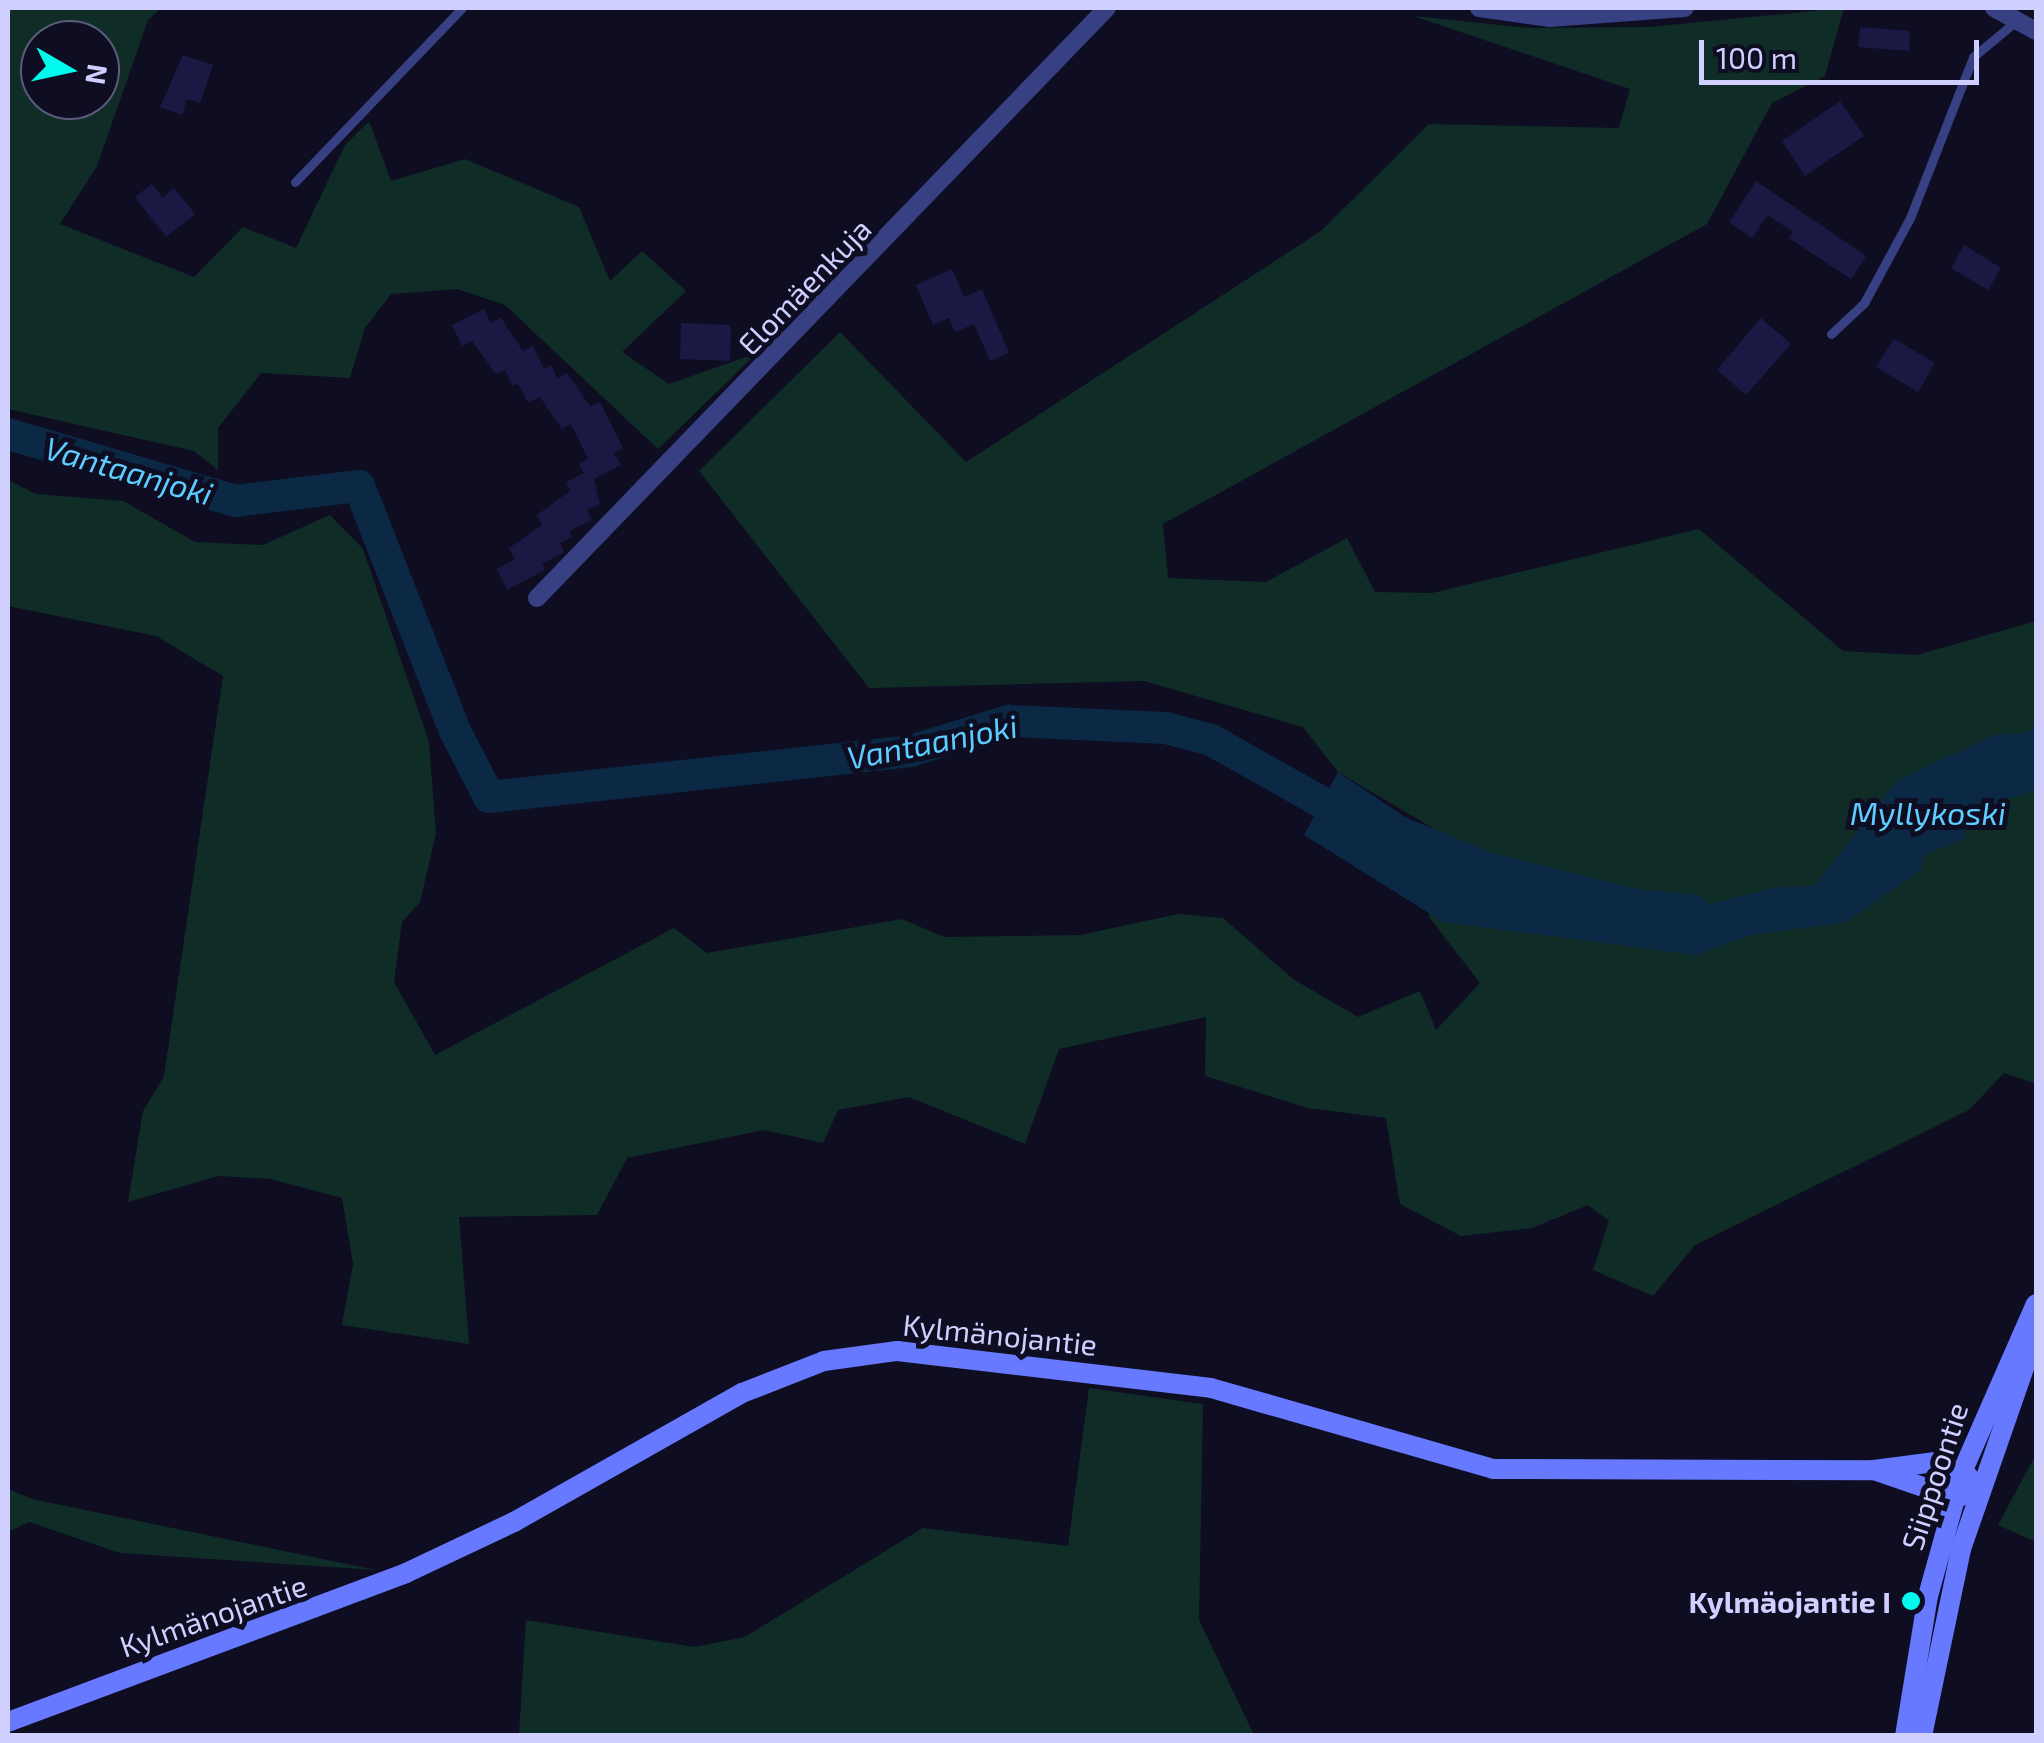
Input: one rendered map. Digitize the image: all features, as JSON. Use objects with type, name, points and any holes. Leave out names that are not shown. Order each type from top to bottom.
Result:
[{"type":"street","name":"Elomäenkuja","points":[[537,598],[1107,8]]},
{"type":"street","points":[[1478,8],[1550,18],[1685,8]]},
{"type":"street","points":[[1994,8],[2036,31]]},
{"type":"street","name":"Siippoontie","points":[[1905,1736],[1918,1644],[1963,1470],[2036,1304]]},
{"type":"street","name":"Siippoontie","points":[[1922,1736],[1938,1645],[1979,1490],[2036,1334]]},
{"type":"street","name":"Kylmänojantie","points":[[8,1722],[390,1580],[514,1522],[742,1393],[824,1361],[897,1351],[1211,1388],[1493,1469],[1874,1470],[1935,1462],[1963,1470]]},
{"type":"street","name":"Kylmänojantie","points":[[1874,1470],[1955,1498]]},
{"type":"street","points":[[1955,1498],[1979,1490],[1963,1470]]},
{"type":"lane","points":[[294,182],[462,8]]},
{"type":"lane","points":[[1831,334],[1864,302],[1910,218],[1973,57],[2018,19]]},
{"type":"green space","points":[[8,8],[161,8],[148,20],[120,100],[120,20],[20,20],[20,120],[113,120],[97,166],[60,224],[194,277],[243,227],[296,248],[345,145],[369,121],[391,181],[465,159],[579,207],[610,281],[642,251],[686,291],[622,352],[669,384],[757,353],[658,449],[505,305],[457,289],[391,294],[365,328],[350,378],[261,373],[218,428],[218,470],[194,451],[8,409]]},
{"type":"green space","points":[[1844,8],[1825,76],[1772,103],[1707,224],[1163,524],[1168,578],[1266,582],[1347,538],[1375,592],[1432,593],[1699,529],[1843,651],[1917,655],[2036,621],[2036,1084],[2004,1073],[1969,1110],[1695,1245],[1653,1296],[1593,1270],[1609,1221],[1588,1205],[1532,1228],[1461,1236],[1400,1204],[1386,1118],[1308,1108],[1205,1076],[1206,1017],[1059,1049],[1025,1144],[909,1097],[838,1110],[823,1143],[764,1130],[627,1158],[597,1215],[459,1217],[469,1344],[342,1325],[353,1264],[342,1198],[270,1179],[219,1176],[128,1202],[143,1111],[164,1076],[223,676],[156,636],[8,606],[8,480],[36,494],[123,501],[195,542],[263,545],[330,515],[363,549],[429,742],[436,833],[420,902],[402,922],[394,982],[435,1055],[674,928],[707,953],[902,919],[944,937],[1080,935],[1178,914],[1223,918],[1293,979],[1358,1017],[1420,991],[1436,1030],[1480,983],[1429,917],[1436,830],[1338,772],[1303,727],[1144,681],[869,688],[699,471],[840,332],[966,462],[1321,231],[1429,124],[1619,128],[1630,89],[1413,16],[1529,28],[1648,27]]},
{"type":"green space","points":[[1089,1388],[1203,1404],[1199,1620],[1254,1735],[519,1735],[526,1620],[694,1647],[745,1637],[923,1528],[1068,1546]]},
{"type":"green space","points":[[2036,1454],[2036,1542],[1998,1525]]},
{"type":"green space","points":[[8,1489],[32,1499],[376,1570],[120,1553],[29,1522],[8,1532]]},
{"type":"water","name":"Myllykoski","points":[[2036,725],[2036,789],[1970,814],[1964,839],[1924,855],[1921,870],[1846,922],[1751,935],[1696,955],[1443,922],[1304,835],[1338,772],[1405,817],[1490,852],[1638,889],[1697,895],[1709,904],[1777,887],[1814,886],[1898,780],[1994,735],[2026,733]]},
{"type":"building","points":[[1860,27],[1910,31],[1909,51],[1858,47]]},
{"type":"building","points":[[183,55],[213,65],[200,103],[187,99],[182,115],[160,107]]},
{"type":"building","points":[[1840,101],[1864,136],[1805,176],[1782,141]]},
{"type":"building","points":[[1756,181],[1866,256],[1851,279],[1789,238],[1793,232],[1768,215],[1752,238],[1729,222]]},
{"type":"building","points":[[152,184],[163,198],[174,188],[195,214],[166,237],[135,197]]},
{"type":"building","points":[[1964,245],[2001,268],[1988,290],[1951,268]]},
{"type":"building","points":[[952,269],[964,297],[982,289],[1009,353],[990,361],[974,324],[955,332],[949,318],[933,325],[916,285]]},
{"type":"building","points":[[484,309],[491,323],[501,318],[523,351],[533,346],[544,369],[551,365],[557,378],[567,373],[590,406],[600,402],[623,448],[614,453],[621,465],[594,479],[600,504],[587,510],[592,520],[569,531],[572,537],[560,543],[564,552],[542,564],[545,570],[507,590],[497,569],[515,559],[509,548],[542,525],[537,515],[570,491],[566,482],[584,473],[579,464],[588,459],[571,424],[562,429],[540,397],[528,403],[518,383],[513,386],[505,370],[496,374],[472,341],[462,346],[452,325]]},
{"type":"building","points":[[1761,318],[1791,344],[1746,395],[1717,370]]},
{"type":"building","points":[[681,323],[731,325],[730,361],[680,359]]},
{"type":"building","points":[[1894,339],[1935,363],[1918,392],[1876,367]]},
{"type":"waterway","name":"Vantaanjoki","points":[[8,434],[235,501],[359,486],[455,731],[489,797],[910,751],[1008,721],[1166,728],[1211,740],[1359,823]]},
{"type":"place","name":"Kylmäojantie I","points":[[1911,1601]]}]
